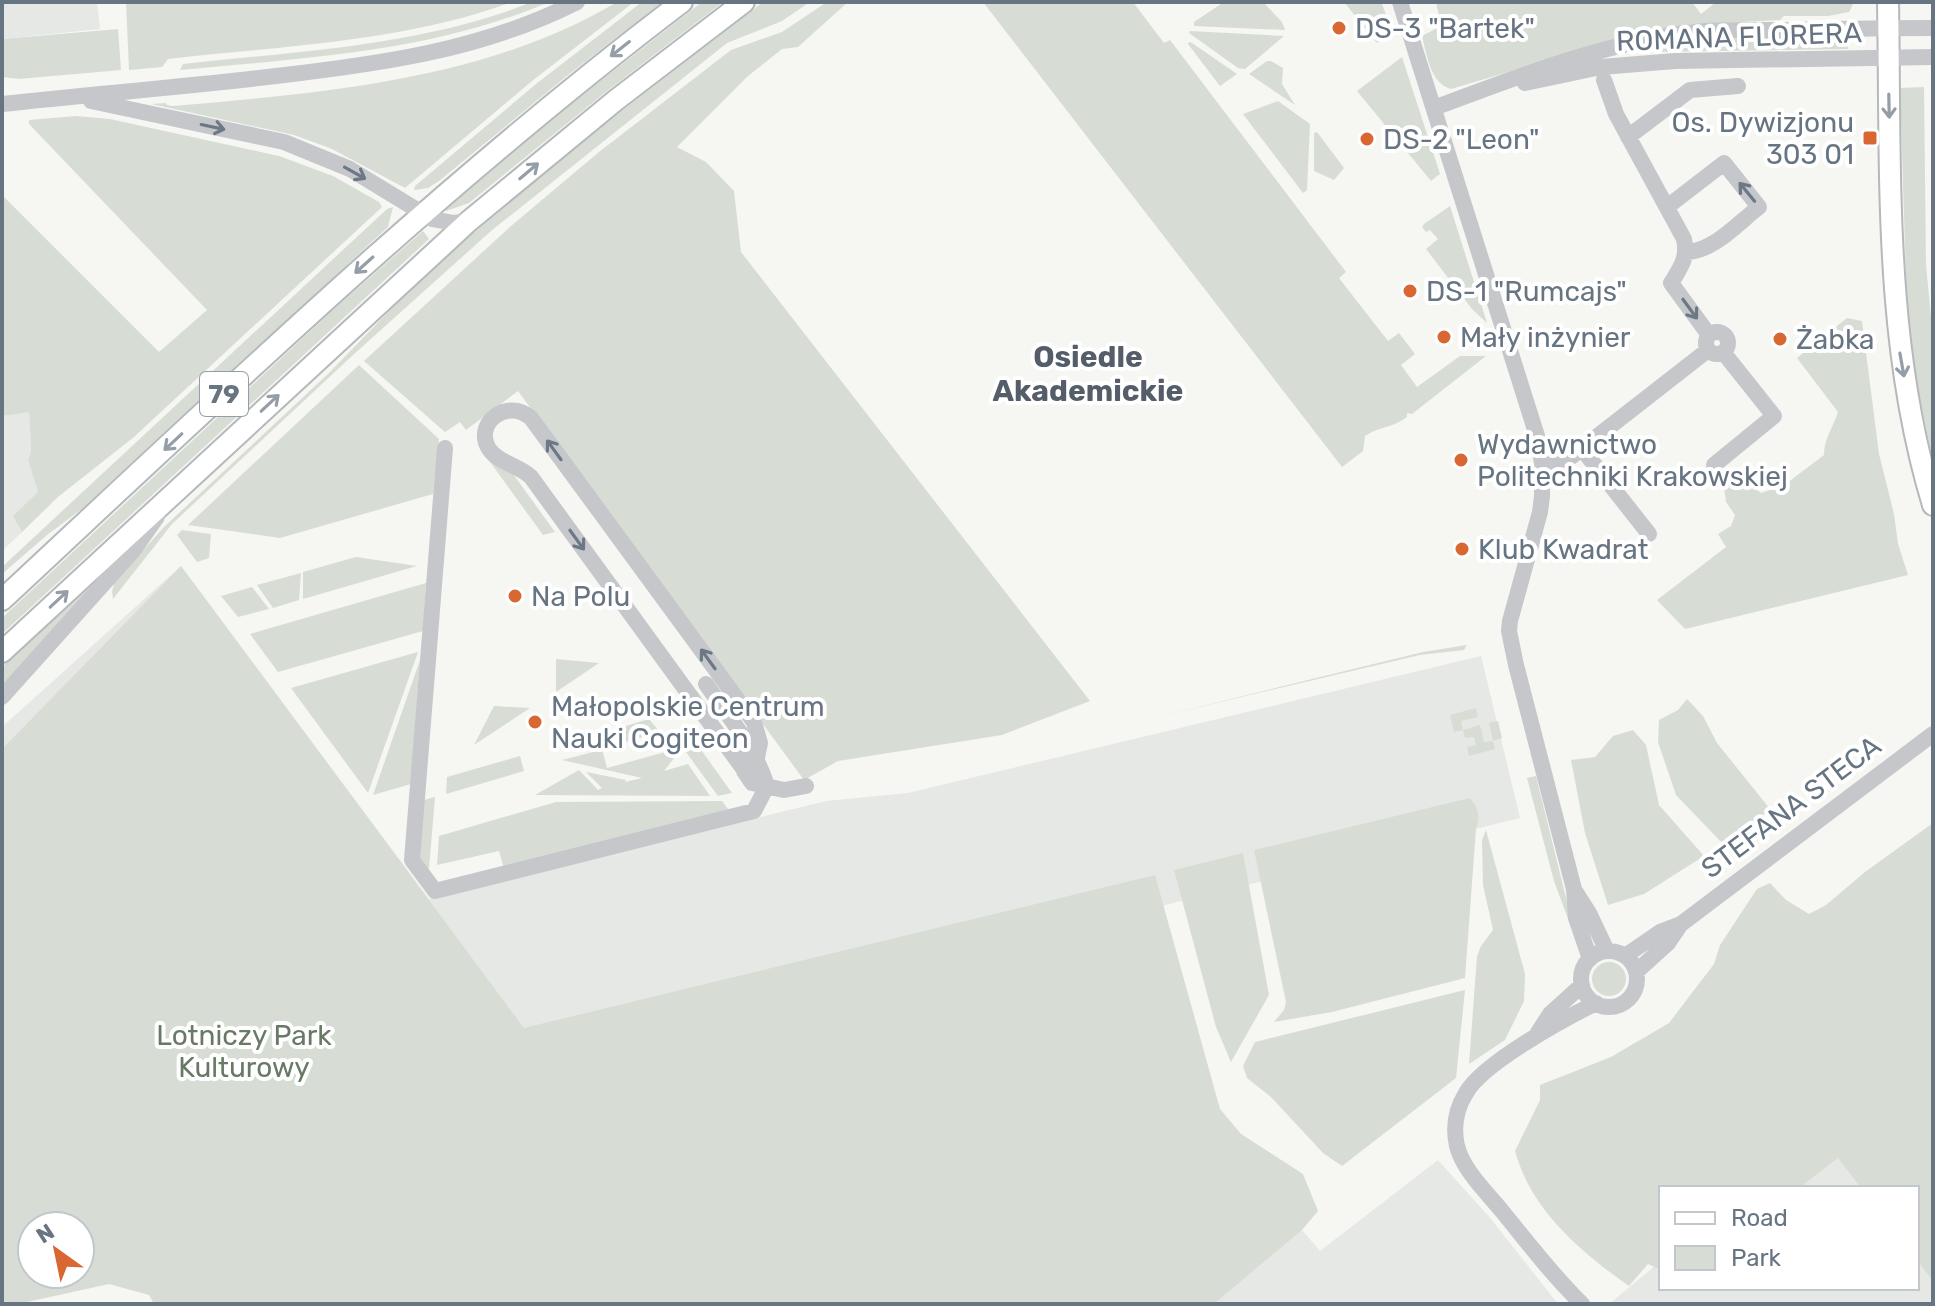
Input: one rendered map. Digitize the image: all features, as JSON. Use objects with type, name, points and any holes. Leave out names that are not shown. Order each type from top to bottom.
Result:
[{"type":"main road","name":"79","points":[[2,600],[422,213],[549,105],[682,2]]},
{"type":"main road","name":"79","points":[[2,652],[469,221],[596,116],[744,2]]},
{"type":"main road","points":[[1888,2],[1892,272],[1910,413],[1933,505]]},
{"type":"street","points":[[2,104],[147,91],[404,60],[457,48],[510,31],[577,2]]},
{"type":"street","points":[[1400,2],[1537,436],[1542,463],[1540,512],[1515,597],[1509,631],[1574,889],[1576,918],[1590,959]]},
{"type":"street","name":"ROMANA FLORERA","points":[[1434,108],[1500,85],[1515,76],[1616,47],[1678,34],[1719,30],[1933,28]]},
{"type":"street","name":"ROMANA FLORERA","points":[[1500,85],[1518,85],[1601,67],[1675,61],[1933,57]]},
{"type":"street","points":[[1604,80],[1628,137],[1684,239],[1687,252],[1671,283],[1714,346],[1774,416],[1714,465]]},
{"type":"street","points":[[1628,137],[1690,90],[1738,86]]},
{"type":"street","points":[[143,112],[137,101],[147,91]]},
{"type":"street","points":[[78,98],[284,142],[350,169],[422,213],[444,222],[469,221]]},
{"type":"street","points":[[1667,207],[1724,163],[1759,207],[1709,246],[1687,252]]},
{"type":"street","points":[[1542,463],[1563,463],[1583,450],[1714,346]]},
{"type":"street","points":[[749,764],[760,743],[754,722],[525,413],[512,409],[499,413],[485,435],[489,449],[495,456],[531,477],[749,764],[767,786],[784,790],[806,786]]},
{"type":"street","points":[[445,448],[412,860],[435,891],[754,811],[767,786]]},
{"type":"street","points":[[1583,450],[1649,534]]},
{"type":"street","points":[[2,697],[133,551],[174,493]]},
{"type":"street","points":[[706,684],[741,733],[749,764]]},
{"type":"street","name":"STEFANA STECA","points":[[1625,956],[1660,932],[1681,924],[1933,734]]},
{"type":"street","points":[[1574,889],[1607,951]]},
{"type":"street","name":"STEFANA STECA","points":[[1636,972],[1668,943],[1681,924]]},
{"type":"street","points":[[1607,951],[1625,956],[1636,972],[1634,990],[1622,1003],[1605,1006],[1589,999],[1581,975],[1590,959],[1607,951]]},
{"type":"street","points":[[1536,1035],[1550,1014],[1582,985]]},
{"type":"street","points":[[1582,1304],[1545,1265],[1469,1170],[1458,1148],[1456,1120],[1466,1092],[1478,1078],[1536,1035],[1596,1003]]},
{"type":"shaded area","points":[[2,2],[97,2],[100,29],[2,39]]},
{"type":"shaded area","points":[[29,411],[31,450],[28,460],[38,492],[14,516],[22,532],[2,551],[2,416]]},
{"type":"shaded area","points":[[181,566],[429,899],[826,801],[908,793],[1481,656],[1520,818],[949,958],[111,1275],[96,1278],[96,1210],[16,1210],[16,1290],[37,1290],[2,1297],[2,727]]},
{"type":"shaded area","points":[[1838,1158],[1860,1186],[1801,1186]]},
{"type":"shaded area","points":[[1438,1160],[1491,1219],[1558,1304],[1214,1304],[1302,1230],[1320,1251]]},
{"type":"shaded area","points":[[1919,1261],[1933,1279],[1933,1304],[1609,1304],[1655,1266],[1659,1266],[1659,1290],[1919,1290]]},
{"type":"green space","points":[[126,2],[512,2],[428,26],[385,34],[168,59],[162,67],[129,70]]},
{"type":"green space","points":[[532,2],[549,2],[505,19],[414,42],[321,56],[180,70],[183,64],[404,38],[490,17]]},
{"type":"green space","points":[[617,2],[634,2],[532,81],[405,188],[332,149],[294,135],[151,104],[173,106],[344,88],[458,66],[566,28]]},
{"type":"green space","points":[[642,2],[662,2],[439,181],[428,188],[414,190],[536,84]]},
{"type":"green space","points":[[702,2],[723,2],[469,203],[446,211],[445,208],[558,114]]},
{"type":"green space","points":[[763,2],[810,2],[782,21],[727,43],[491,231],[172,524],[113,599],[115,581],[164,527],[329,373],[424,275],[575,147]]},
{"type":"green space","points":[[827,2],[848,2],[798,47],[782,49],[748,76],[677,147],[706,162],[734,191],[741,252],[1090,701],[1002,735],[838,761],[804,780],[518,391],[466,430],[460,422],[445,432],[364,361],[511,226],[599,152],[731,50],[782,32]]},
{"type":"green space","points":[[983,2],[1133,2],[1164,43],[1170,40],[1346,272],[1339,278],[1388,341],[1399,333],[1415,354],[1401,365],[1417,387],[1460,356],[1486,356],[1412,414],[1407,413],[1402,421],[1365,436],[1363,451],[1342,467]]},
{"type":"green space","points":[[1224,2],[1264,3],[1282,22],[1285,30],[1194,26],[1194,22]]},
{"type":"green space","points":[[1344,2],[1381,2],[1393,32],[1377,43]]},
{"type":"green space","points":[[1436,2],[1692,2],[1701,14],[1716,2],[1854,2],[1849,12],[1828,16],[1784,16],[1780,20],[1686,25],[1610,42],[1451,89],[1434,75],[1422,36],[1441,26]]},
{"type":"green space","points":[[118,29],[121,70],[19,79],[2,77],[2,39]]},
{"type":"green space","points":[[1190,31],[1284,36],[1245,69],[1238,68]]},
{"type":"green space","points":[[1848,38],[1848,49],[1653,52],[1660,47],[1686,41]]},
{"type":"green space","points":[[1189,42],[1192,43],[1237,74],[1220,86]]},
{"type":"green space","points":[[1402,57],[1440,174],[1431,181],[1357,91]]},
{"type":"green space","points":[[1267,61],[1283,68],[1282,84],[1295,105],[1249,74]]},
{"type":"green space","points":[[1924,87],[1926,265],[1933,338],[1933,462],[1913,364],[1907,312],[1900,88]]},
{"type":"green space","points":[[1278,101],[1310,124],[1307,190],[1303,193],[1243,114]]},
{"type":"green space","points":[[76,116],[110,119],[279,156],[333,176],[379,202],[382,207],[134,437],[58,497],[22,532],[13,516],[38,492],[28,460],[31,450],[29,412],[2,416],[2,195],[159,352],[207,310],[29,124],[29,120]]},
{"type":"green space","points":[[1317,132],[1344,168],[1334,180],[1314,171],[1314,133]]},
{"type":"green space","points":[[1450,206],[1487,323],[1472,309],[1426,249],[1438,239],[1422,227]]},
{"type":"green space","points":[[393,207],[388,227],[83,508],[2,574],[2,567],[387,209]]},
{"type":"green space","points":[[423,231],[429,239],[2,634],[2,618],[335,308]]},
{"type":"green space","points":[[1847,318],[1862,321],[1879,454],[1898,544],[1908,575],[1685,629],[1657,600],[1726,547],[1718,534],[1731,526],[1735,515],[1726,502],[1724,487],[1749,484],[1761,493],[1783,486],[1824,455],[1827,438],[1838,412],[1797,358]]},
{"type":"green space","points":[[359,365],[439,439],[433,494],[280,538],[188,525]]},
{"type":"green space","points":[[485,455],[511,471],[555,532],[543,535]]},
{"type":"green space","points":[[182,530],[211,534],[209,558],[197,562],[177,535]]},
{"type":"green space","points":[[356,557],[417,566],[303,599],[303,572]]},
{"type":"green space","name":"Lotniczy Park Kulturowy","points":[[181,566],[524,1028],[1155,875],[1220,1109],[1241,1134],[1303,1174],[1318,1211],[1302,1230],[1214,1304],[154,1304],[149,1295],[109,1284],[96,1287],[96,1210],[16,1210],[16,1290],[82,1290],[18,1304],[2,1304],[2,749]]},
{"type":"green space","points":[[301,573],[299,600],[273,608],[257,585]]},
{"type":"green space","points":[[426,583],[423,631],[278,672],[250,634]]},
{"type":"green space","points":[[252,587],[269,609],[238,617],[221,596]]},
{"type":"green space","points":[[89,591],[2,689],[2,667]]},
{"type":"green space","points":[[1467,645],[1464,650],[1420,655],[1161,716],[1423,652]]},
{"type":"green space","points":[[418,652],[368,793],[291,688]]},
{"type":"green space","points":[[556,659],[599,663],[556,692]]},
{"type":"green space","points":[[420,660],[411,784],[373,795]]},
{"type":"green space","points":[[1687,699],[1703,716],[1717,743],[1770,809],[1726,847],[1676,795],[1658,742],[1659,720],[1678,710]]},
{"type":"green space","points":[[494,706],[530,708],[474,745]]},
{"type":"green space","points":[[1476,708],[1478,717],[1461,721],[1463,730],[1454,732],[1450,715]]},
{"type":"green space","points":[[649,719],[678,753],[664,771],[688,764],[710,796],[535,795],[579,770],[598,790],[602,788],[586,772],[625,782],[642,778],[562,760],[593,752],[589,737]],"holes":[[[656,733],[669,751],[607,768],[602,749]]]},
{"type":"green space","points":[[1498,721],[1502,738],[1493,741],[1489,723]]},
{"type":"green space","points":[[1480,725],[1484,742],[1493,741],[1495,749],[1469,756],[1467,747],[1476,745],[1474,737],[1465,738],[1463,730]]},
{"type":"green space","points":[[1633,730],[1646,745],[1659,805],[1704,856],[1644,894],[1608,905],[1585,833],[1571,760],[1595,757],[1613,736]]},
{"type":"green space","points":[[689,733],[732,793],[718,796],[675,737]]},
{"type":"green space","points":[[520,756],[524,771],[446,794],[447,777]]},
{"type":"green space","points":[[1536,776],[1571,927],[1554,881],[1527,778]]},
{"type":"green space","points":[[435,797],[429,869],[419,862],[424,800]]},
{"type":"green space","points":[[1470,798],[1477,809],[1478,824],[1465,978],[1332,1012],[1274,1022],[1284,1010],[1286,1002],[1254,850]]},
{"type":"green space","points":[[722,801],[731,813],[504,869],[499,851],[437,865],[439,836],[556,802]]},
{"type":"green space","points":[[1933,823],[1933,1281],[1919,1263],[1919,1186],[1859,1186],[1838,1158],[1802,1186],[1659,1186],[1659,1269],[1648,1264],[1629,1286],[1593,1259],[1560,1228],[1545,1211],[1523,1172],[1515,1151],[1540,1100],[1540,1085],[1611,1057],[1669,1023],[1714,964],[1720,945],[1757,889],[1770,883],[1786,900],[1809,914],[1826,905],[1865,872]]},
{"type":"green space","points":[[1486,830],[1525,974],[1524,1001],[1505,1040],[1469,1064],[1477,956],[1493,930],[1483,885],[1482,840]]},
{"type":"green space","points":[[1243,853],[1269,995],[1231,1062],[1216,1027],[1174,870]]},
{"type":"green space","points":[[1609,962],[1621,967],[1626,979],[1621,991],[1609,996],[1597,991],[1592,979],[1597,967]]},
{"type":"green space","points":[[1465,990],[1456,1078],[1342,1166],[1323,1153],[1271,1097],[1247,1078],[1243,1066],[1255,1042]]},
{"type":"place","name":"DS-3 \"Bartek\"","points":[[1339,28]]},
{"type":"place","name":"Os. Dywizjonu 303 01","points":[[1870,138]]},
{"type":"place","name":"DS-2 \"Leon\"","points":[[1367,139]]},
{"type":"place","name":"DS-1 \"Rumcajs\"","points":[[1410,291]]},
{"type":"place","name":"Mały inżynier","points":[[1444,337]]},
{"type":"place","name":"Żabka","points":[[1780,339]]},
{"type":"place","name":"Wydawnictwo Politechniki Krakowskiej","points":[[1461,460]]},
{"type":"place","name":"Klub Kwadrat","points":[[1462,549]]},
{"type":"place","name":"Na Polu","points":[[515,596]]},
{"type":"place","name":"Małopolskie Centrum Nauki Cogiteon","points":[[535,722]]},
{"type":"district","name":"Osiedle Akademickie","points":[[1088,374]]}]
